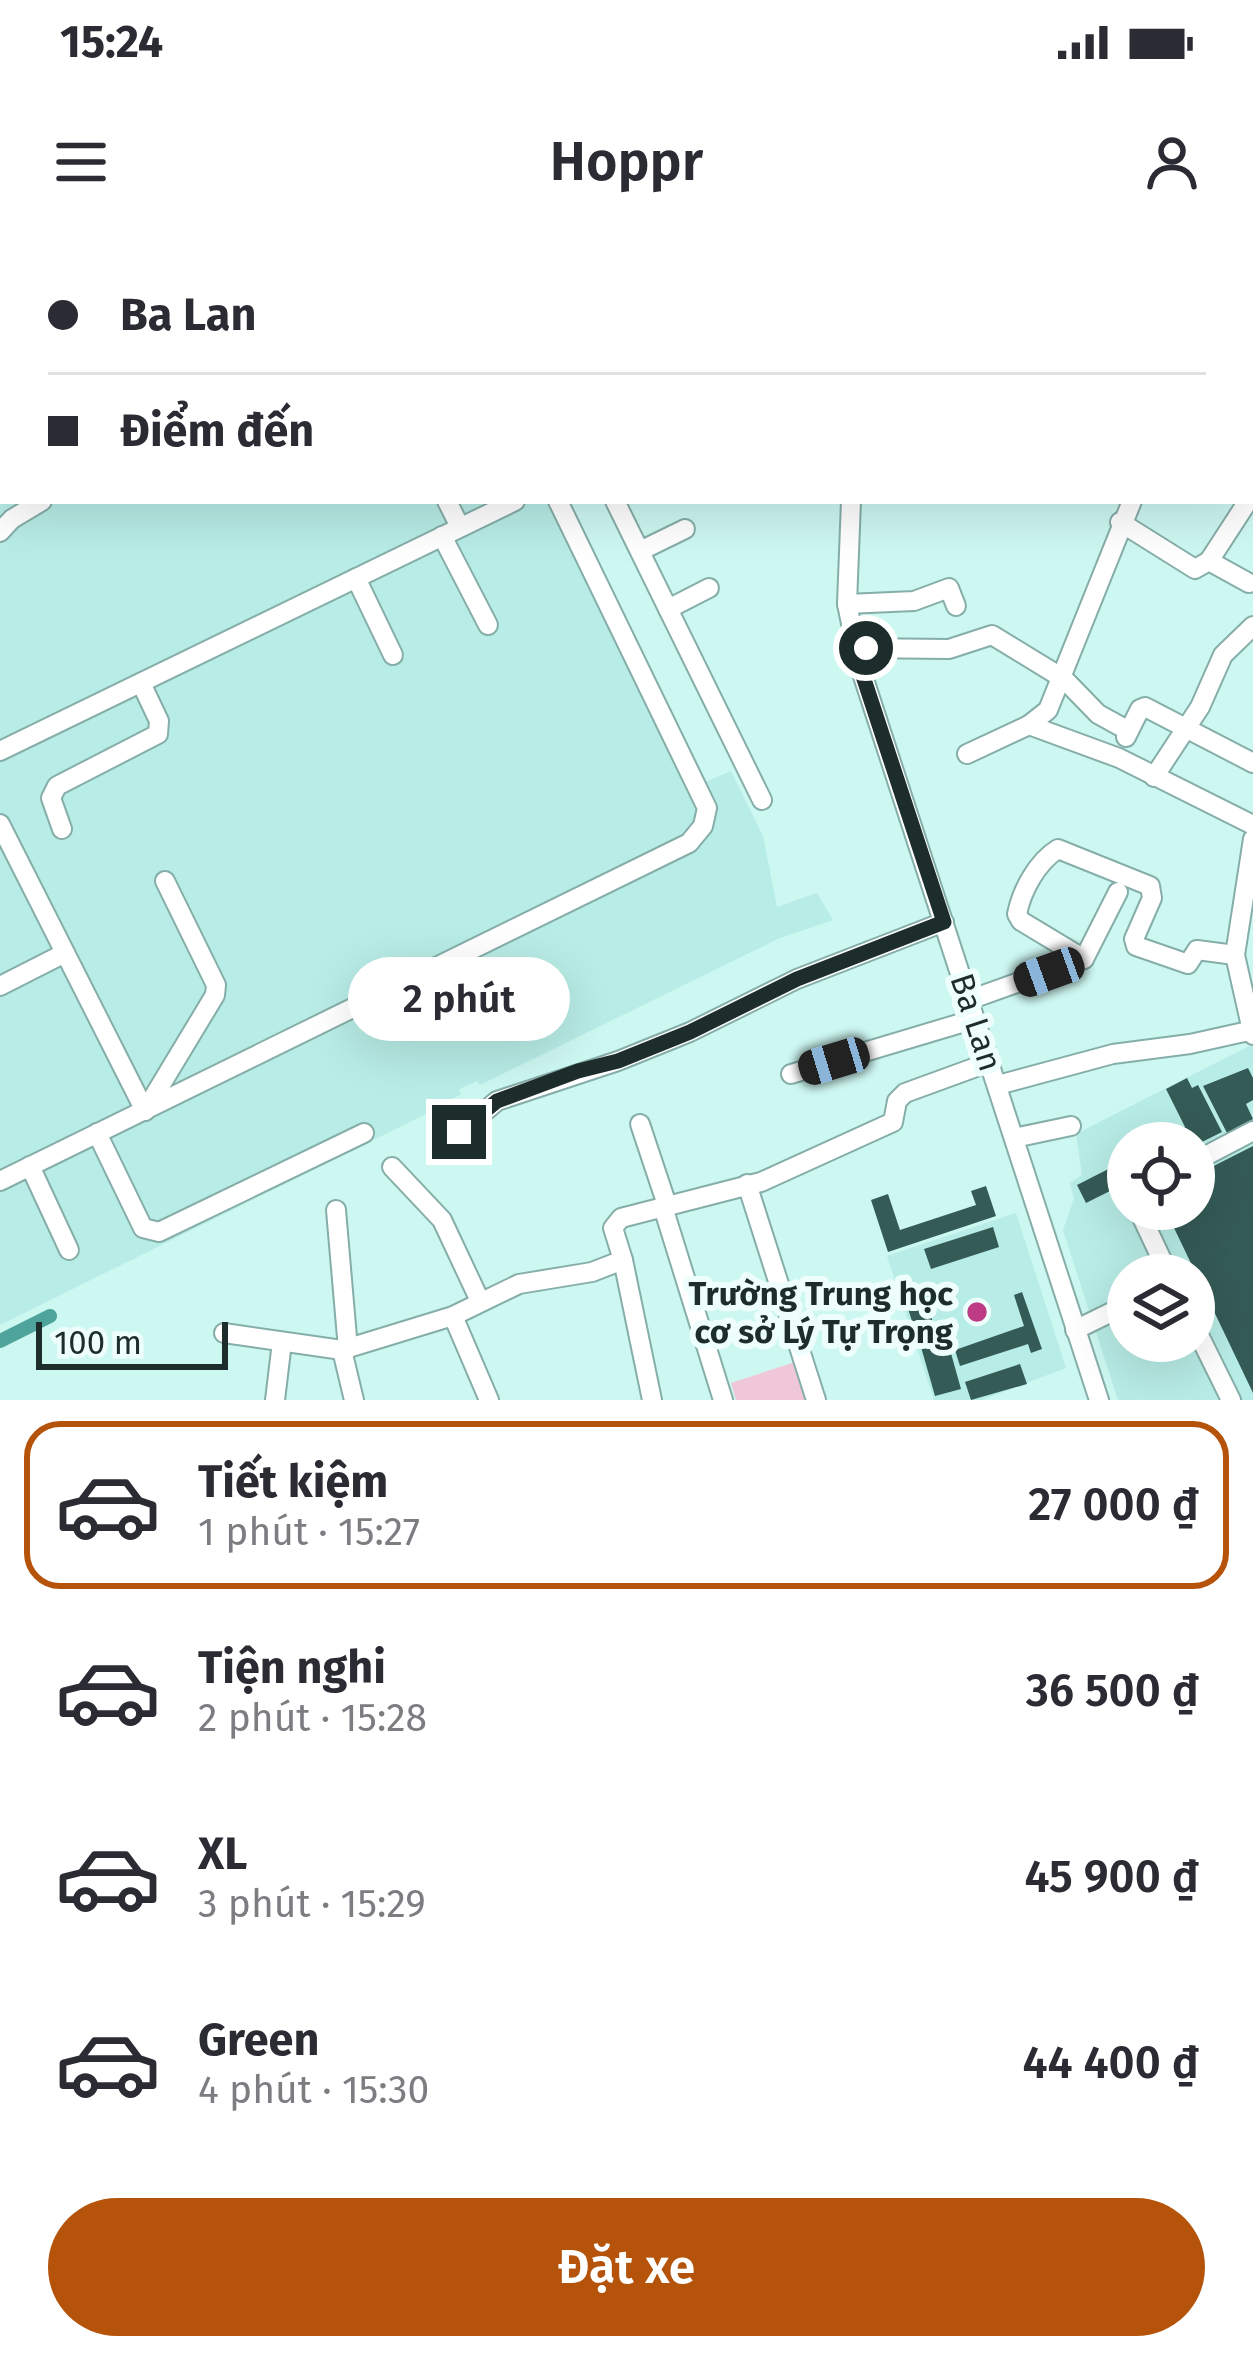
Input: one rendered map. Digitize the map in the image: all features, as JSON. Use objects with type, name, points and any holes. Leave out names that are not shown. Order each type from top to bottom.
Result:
[{"type":"street","points":[[0,532],[37,504]]},
{"type":"street","points":[[447,504],[451,532],[488,625]]},
{"type":"street","points":[[0,751],[509,504]]},
{"type":"street","points":[[0,1180],[689,843],[703,826],[707,808],[559,504]]},
{"type":"street","points":[[616,504],[761,800]]},
{"type":"street","name":"Ba Lan","points":[[851,504],[847,604],[856,648],[1099,1400]]},
{"type":"street","points":[[967,754],[1029,725],[1048,710],[1130,504]]},
{"type":"street","points":[[1120,522],[1195,568],[1209,561],[1246,504]]},
{"type":"street","points":[[640,551],[685,529]]},
{"type":"street","points":[[1209,561],[1249,583]]},
{"type":"street","points":[[356,578],[394,655]]},
{"type":"street","points":[[668,608],[709,588]]},
{"type":"street","points":[[847,604],[914,601],[949,588],[956,606]]},
{"type":"street","points":[[1154,776],[1200,707],[1223,655],[1253,626]]},
{"type":"street","points":[[856,648],[949,649],[992,635],[1064,679],[1098,714],[1127,730]]},
{"type":"street","points":[[62,829],[51,798],[57,786],[158,734],[159,721],[141,683]]},
{"type":"street","points":[[1115,757],[1144,707],[1253,763]]},
{"type":"street","points":[[1029,725],[1115,757],[1253,825]]},
{"type":"street","points":[[0,824],[145,1111]]},
{"type":"street","points":[[998,1085],[1113,1054],[1252,1032],[1235,955],[1253,839]]},
{"type":"street","points":[[1084,959],[1017,914],[1027,884],[1058,849],[1150,886],[1152,898],[1134,939],[1136,946],[1188,964],[1197,950],[1235,955]]},
{"type":"street","points":[[145,1111],[215,995],[216,985],[165,881]]},
{"type":"street","points":[[791,1074],[972,1009],[1084,959],[1118,892]]},
{"type":"street","points":[[459,1132],[497,1101],[636,1054],[797,979],[944,922]]},
{"type":"street","points":[[0,986],[65,953]]},
{"type":"street","points":[[649,1399],[613,1228],[616,1222],[760,1182],[892,1123],[903,1094],[990,1062]]},
{"type":"street","points":[[640,1124],[723,1400]]},
{"type":"street","points":[[1014,1138],[1071,1126]]},
{"type":"street","points":[[1215,1151],[1253,1131]]},
{"type":"street","points":[[97,1133],[149,1232],[159,1232],[364,1133]]},
{"type":"street","points":[[30,1166],[69,1250]]},
{"type":"street","points":[[392,1167],[442,1220],[480,1301]]},
{"type":"street","points":[[747,1184],[816,1400]]},
{"type":"street","points":[[336,1210],[345,1350],[354,1400]]},
{"type":"street","points":[[224,1333],[345,1350],[452,1316],[519,1285],[592,1272],[623,1261]]},
{"type":"street","points":[[1075,1330],[1107,1314]]},
{"type":"street","points":[[452,1316],[489,1400]]},
{"type":"street","points":[[275,1400],[282,1342]]},
{"type":"street","points":[[1212,1362],[1231,1400]]},
{"type":"shaded area","points":[[0,504],[571,504],[706,782],[731,771],[763,836],[777,907],[817,893],[833,920],[780,938],[480,1085],[477,1081],[459,1089],[461,1094],[428,1113],[0,1325]]},
{"type":"shaded area","points":[[1253,1044],[1253,1400],[1118,1400],[1063,1230],[1074,1199],[1070,1183],[1082,1175],[1076,1134]]},
{"type":"shaded area","name":"Trường Trung học cơ sở Lý Tự Trọng","points":[[1016,1213],[1066,1368],[982,1400],[934,1400],[887,1256]]},
{"type":"shaded area","points":[[795,1362],[807,1400],[736,1400],[731,1383]]},
{"type":"building","points":[[1248,1068],[1253,1100],[1246,1104],[1253,1119],[1227,1133],[1203,1086]]},
{"type":"building","points":[[1187,1078],[1192,1088],[1198,1085],[1222,1132],[1215,1136],[1215,1122],[1182,1122],[1166,1089]]},
{"type":"building","points":[[1253,1146],[1253,1393],[1215,1314],[1215,1254],[1187,1254],[1175,1230],[1215,1230],[1215,1165]]},
{"type":"building","points":[[1107,1170],[1107,1192],[1086,1203],[1077,1185]]},
{"type":"building","points":[[986,1186],[996,1216],[888,1252],[871,1200],[888,1194],[900,1230],[976,1205],[971,1191]]},
{"type":"building","points":[[993,1227],[999,1247],[931,1269],[924,1249]]},
{"type":"building","points":[[922,1288],[937,1335],[918,1340],[903,1293]]},
{"type":"building","points":[[1022,1292],[1042,1349],[1031,1353],[1028,1344],[960,1366],[955,1350],[1024,1326],[1014,1295]]},
{"type":"building","points":[[947,1339],[961,1389],[935,1396],[921,1347]]},
{"type":"building","points":[[1020,1364],[1027,1384],[971,1400],[965,1382]]},
{"type":"waterway","points":[[0,1341],[50,1316]]},
{"type":"place","name":"Trường Trung học cơ sở Lý Tự Trọng","points":[[977,1312]]},
{"type":"route","points":[[459,1132],[497,1101],[618,1061],[690,1032],[797,979],[944,922],[860,667],[856,648],[866,648]]}]
